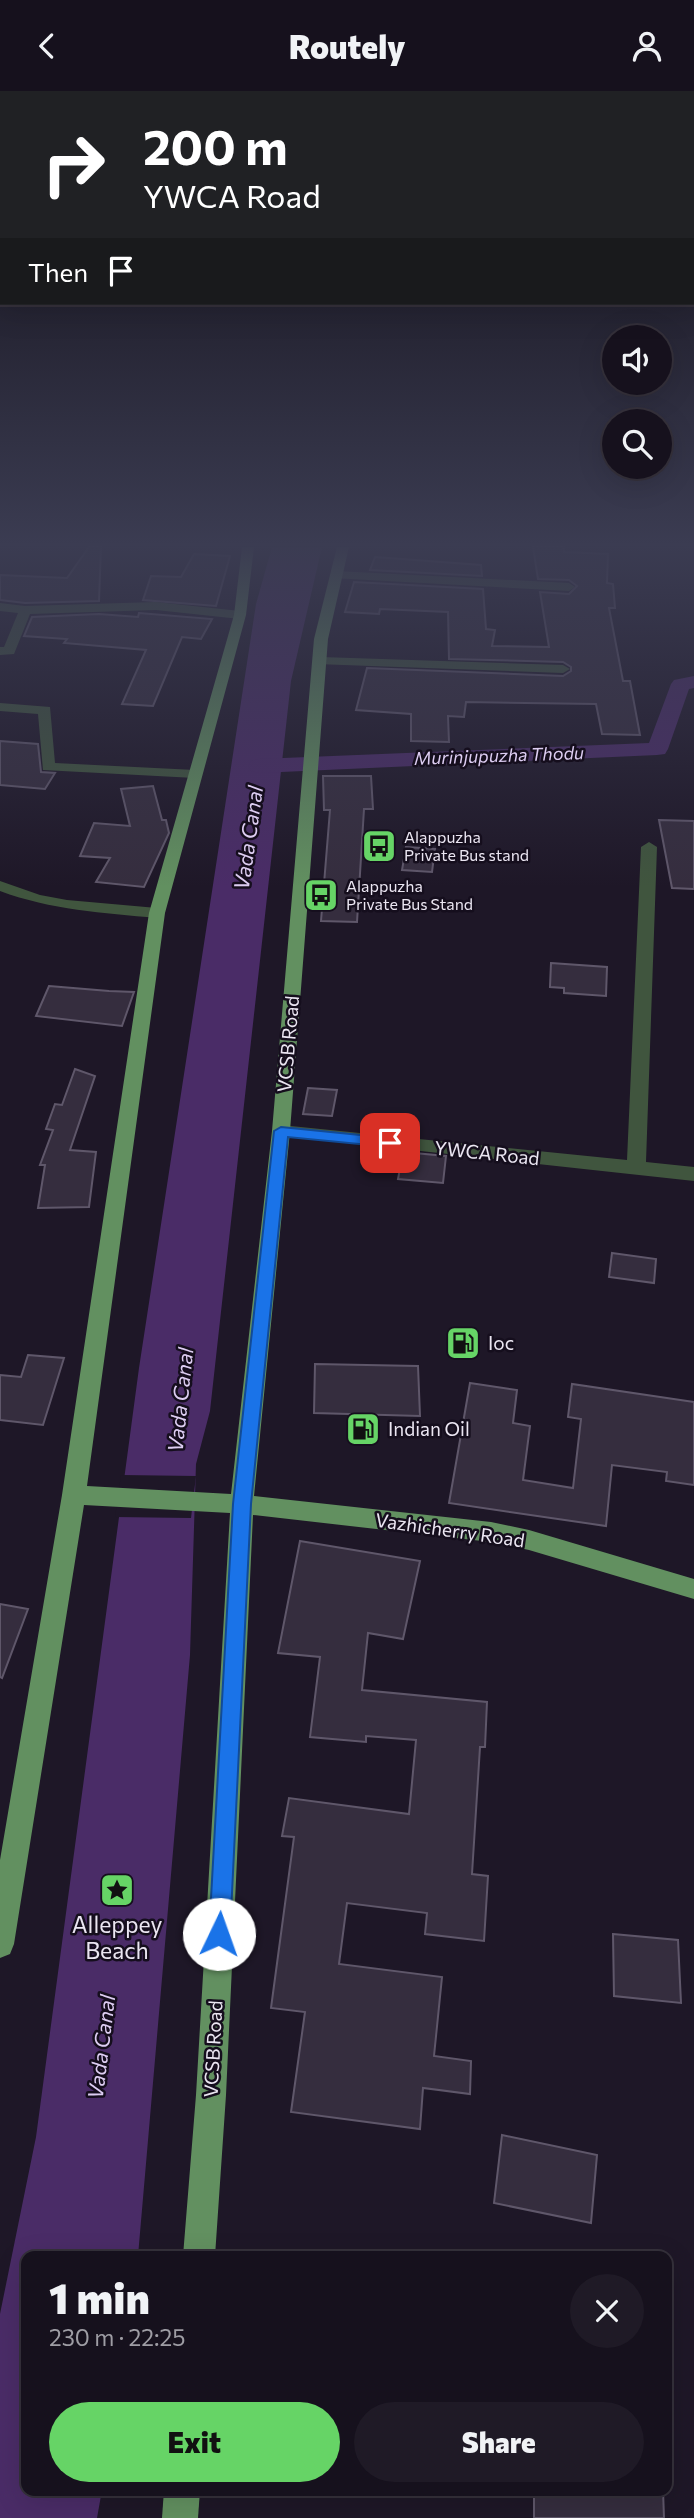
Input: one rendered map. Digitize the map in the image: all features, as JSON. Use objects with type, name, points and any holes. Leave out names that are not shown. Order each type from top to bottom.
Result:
[{"type":"main road","points":[[0,1944],[74,1495],[157,913],[227,660]]},
{"type":"main road","name":"VCSB Road","points":[[199,2251],[212,2081],[242,1504],[281,1131],[321,661]]},
{"type":"main road","name":"Vazhicherry Road","points":[[74,1495],[242,1504],[491,1532],[529,1540],[694,1589]]},
{"type":"main road","points":[[180,2518],[182,2496]]},
{"type":"street","points":[[321,661],[563,669]]},
{"type":"street","points":[[0,707],[45,711],[48,767],[195,774]]},
{"type":"street","points":[[636,1168],[649,847]]},
{"type":"street","points":[[0,886],[36,899],[66,905],[157,913]]},
{"type":"street","name":"YWCA Road","points":[[281,1131],[694,1174]]},
{"type":"water","name":"Vada Canal","points":[[247,660],[296,660],[291,681],[210,1411],[196,1464],[190,1655],[138,2251],[21,2251],[21,2496],[101,2496],[97,2518],[0,2518],[0,2314],[36,2137],[139,1368]]},
{"type":"pier","points":[[121,1475],[196,1476],[191,1518],[115,1517]]},
{"type":"building","points":[[141,660],[172,660],[153,706],[122,704]]},
{"type":"building","points":[[497,660],[619,660],[623,681],[630,681],[640,735],[602,734],[596,704],[466,702],[464,717],[448,716],[449,742],[411,741],[411,714],[356,710],[367,668],[563,676],[571,671],[571,667],[563,662]]},
{"type":"building","points":[[0,741],[38,744],[41,772],[55,773],[45,789],[0,785]]},
{"type":"building","points":[[323,776],[371,776],[373,809],[364,809],[357,922],[321,921],[330,810],[324,810]]},
{"type":"building","points":[[153,786],[162,820],[166,820],[169,833],[144,887],[96,882],[110,858],[80,856],[94,823],[130,826],[121,789]]},
{"type":"building","points":[[659,820],[694,821],[694,889],[672,888]]},
{"type":"building","points":[[406,847],[435,849],[432,872],[402,870]]},
{"type":"building","points":[[551,963],[607,967],[606,996],[564,993],[564,988],[550,987]]},
{"type":"building","points":[[49,986],[134,992],[122,1026],[36,1016]]},
{"type":"building","points":[[75,1069],[95,1076],[70,1150],[96,1152],[89,1207],[38,1208],[45,1165],[40,1165],[53,1130],[46,1129],[55,1104],[62,1105]]},
{"type":"building","points":[[308,1088],[337,1090],[332,1116],[303,1114]]},
{"type":"building","points":[[403,1152],[446,1156],[443,1183],[398,1179]]},
{"type":"building","points":[[612,1253],[656,1259],[654,1283],[609,1277]]},
{"type":"building","points":[[28,1355],[64,1358],[43,1425],[0,1420],[0,1375],[21,1377]]},
{"type":"building","points":[[315,1364],[418,1366],[420,1416],[314,1413]]},
{"type":"building","points":[[470,1383],[517,1390],[513,1423],[530,1426],[523,1480],[573,1488],[581,1419],[568,1417],[572,1384],[694,1402],[694,1485],[666,1481],[667,1472],[612,1465],[606,1526],[449,1503]]},
{"type":"building","points":[[300,1541],[420,1561],[403,1639],[368,1633],[362,1690],[487,1702],[485,1747],[480,1747],[472,1874],[488,1876],[484,1941],[425,1934],[427,1913],[347,1903],[339,1964],[442,1977],[434,2056],[471,2061],[470,2094],[423,2088],[420,2129],[291,2112],[305,2012],[271,2008],[294,1837],[282,1836],[289,1798],[409,1814],[416,1740],[366,1736],[366,1742],[310,1737],[320,1657],[278,1653]]},
{"type":"building","points":[[0,1604],[28,1609],[2,1678],[0,1677]]},
{"type":"building","points":[[613,1934],[678,1940],[681,2003],[614,1996]]},
{"type":"building","points":[[502,2135],[597,2155],[591,2223],[494,2203]]},
{"type":"building","points":[[534,2496],[663,2496],[664,2518],[534,2518]]},
{"type":"waterway","name":"Murinjupuzha Thodu","points":[[259,766],[657,749],[681,684],[694,682]]},
{"type":"place","name":"Alappuzha Private Bus stand","points":[[379,846]]},
{"type":"place","name":"Alappuzha Private Bus Stand","points":[[321,895]]},
{"type":"place","name":"Ioc","points":[[463,1343]]},
{"type":"place","name":"Indian Oil","points":[[363,1429]]},
{"type":"place","name":"Alleppey Beach","points":[[117,1890]]},
{"type":"route","points":[[219,1934],[242,1504],[281,1131],[390,1143]]}]
